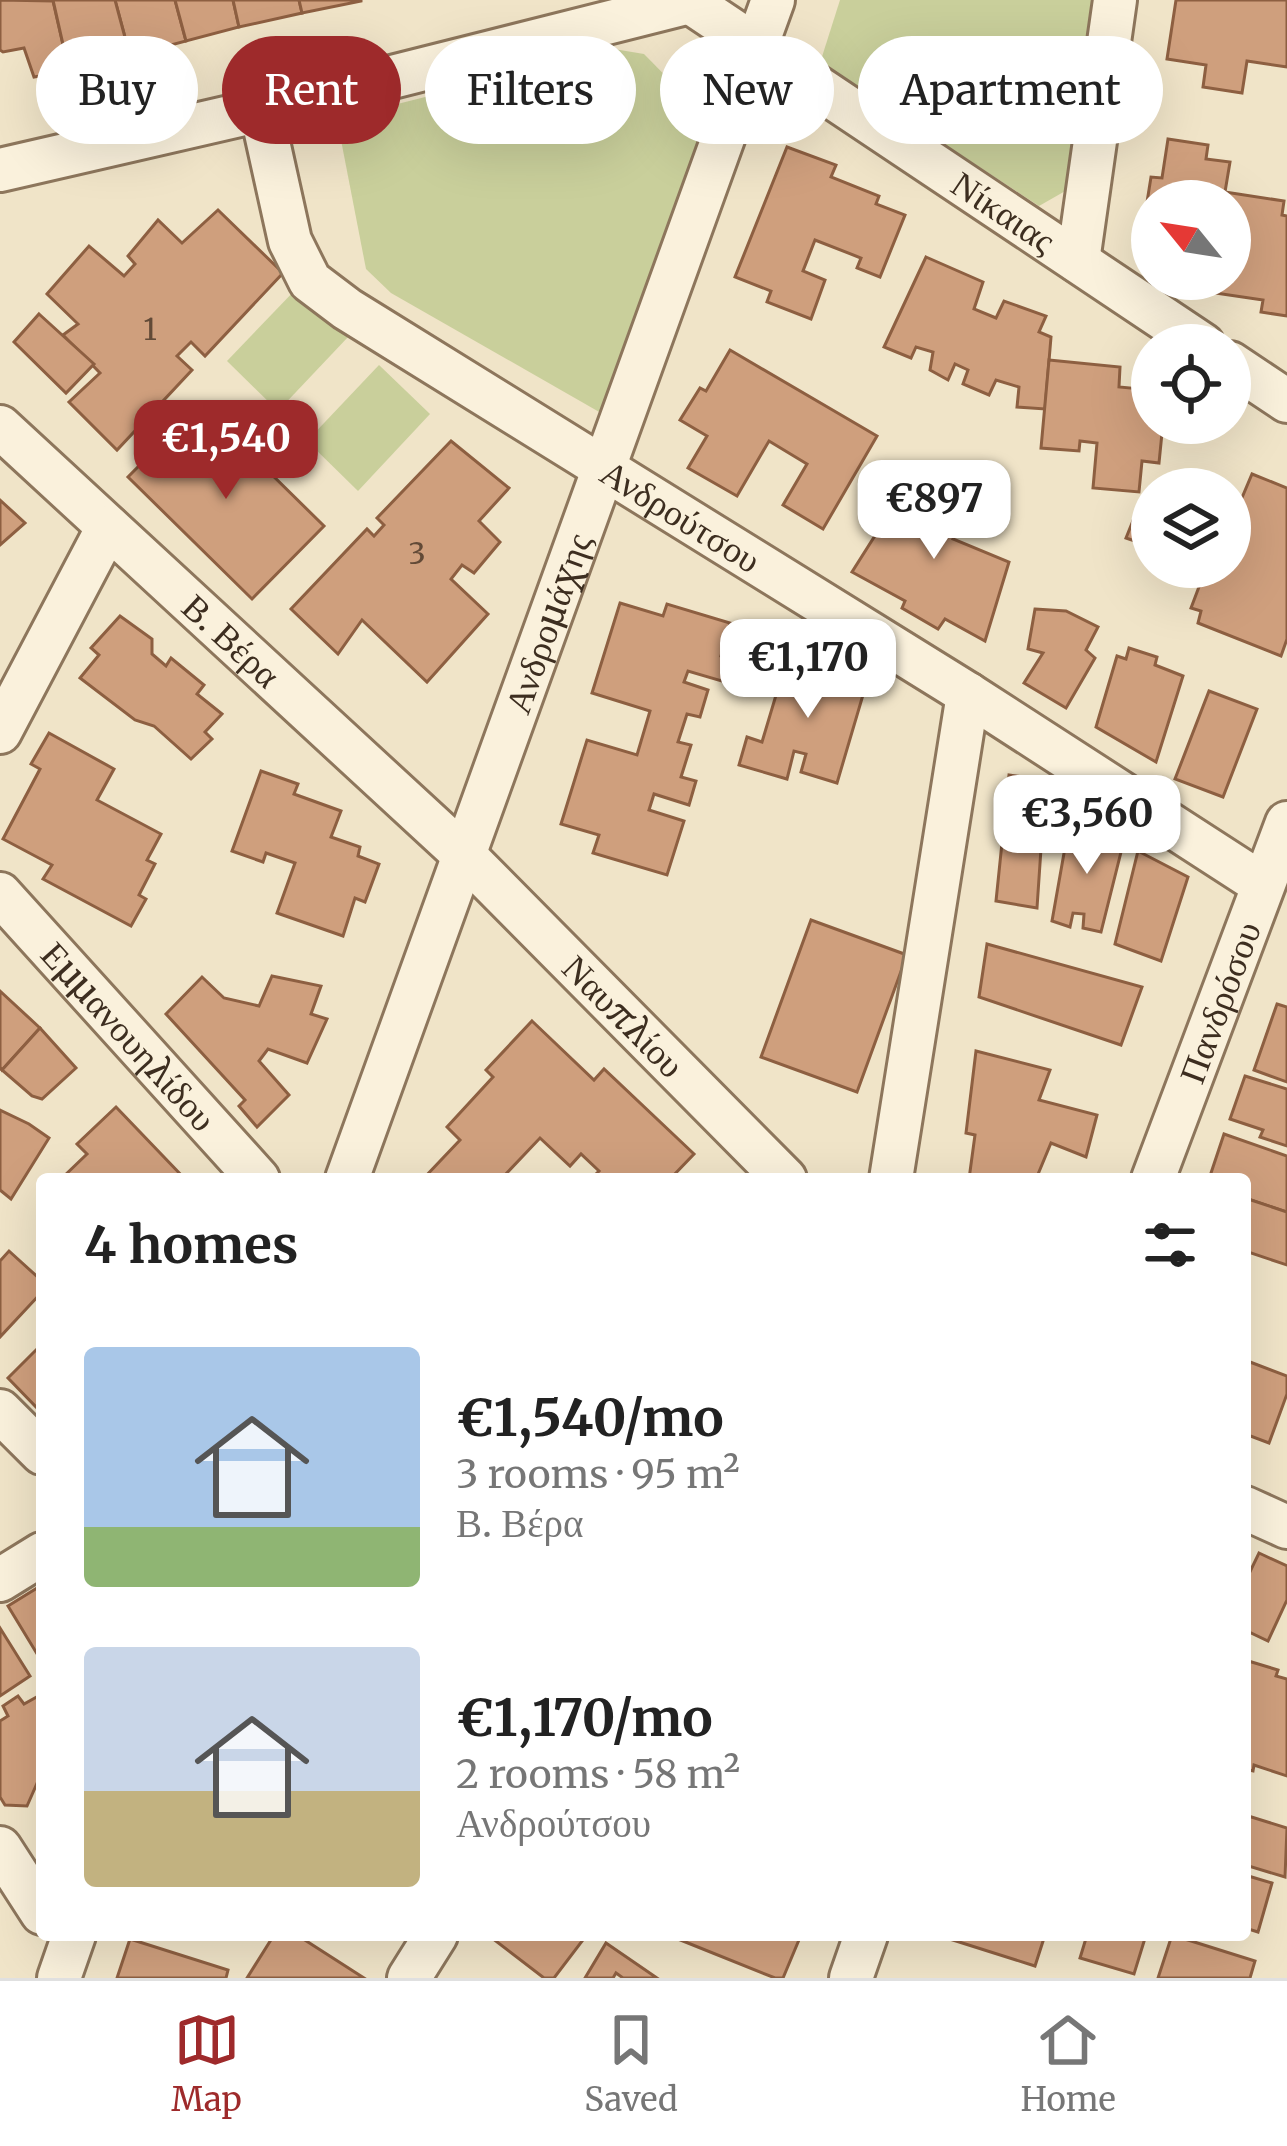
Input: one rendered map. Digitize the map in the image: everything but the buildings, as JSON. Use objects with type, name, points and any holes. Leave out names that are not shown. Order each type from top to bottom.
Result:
[{"type":"street","name":"Ανδρομάχης","points":[[760,36],[773,0]]},
{"type":"street","points":[[1078,261],[1115,0]]},
{"type":"street","name":"Νίκαιας","points":[[691,1],[740,36]]},
{"type":"street","points":[[401,75],[691,1]]},
{"type":"street","name":"Νίκαιας","points":[[834,99],[1172,324]]},
{"type":"street","points":[[0,170],[222,119]]},
{"type":"street","name":"Ανδρούτσου","points":[[268,144],[290,242],[310,281],[346,309],[968,694],[1262,884]]},
{"type":"street","name":"Ανδρομάχης","points":[[349,1173],[721,144]]},
{"type":"street","points":[[1251,377],[1287,401]]},
{"type":"street","name":"Β. Βέρα","points":[[0,427],[464,855]]},
{"type":"street","points":[[0,732],[108,526]]},
{"type":"street","points":[[892,1173],[968,694]]},
{"type":"street","name":"Πανδρόσου","points":[[1155,1173],[1287,823]]},
{"type":"street","name":"Ναυπλίου","points":[[464,855],[779,1173]]},
{"type":"street","name":"Εμμανουηλίδου","points":[[0,894],[254,1173]]},
{"type":"street","points":[[0,1411],[36,1447]]},
{"type":"street","points":[[1251,1511],[1287,1527]]},
{"type":"street","points":[[0,1580],[36,1558]]},
{"type":"street","points":[[0,1849],[36,1904]]},
{"type":"street","points":[[409,1978],[432,1941]]},
{"type":"street","points":[[851,1978],[864,1941]]},
{"type":"green space","points":[[840,0],[1097,0],[1093,36],[858,36],[858,88],[834,72],[834,36],[829,36]]},
{"type":"green space","points":[[636,53],[644,54],[660,70],[660,144],[700,144],[601,413],[391,293],[366,269],[342,144],[401,144],[401,103],[425,97],[425,144],[636,144]]},
{"type":"green space","points":[[944,144],[1079,144],[1074,186],[1039,206]]},
{"type":"green space","points":[[298,287],[349,336],[278,411],[227,361]]},
{"type":"green space","points":[[379,365],[430,414],[358,491],[307,441]]}]
